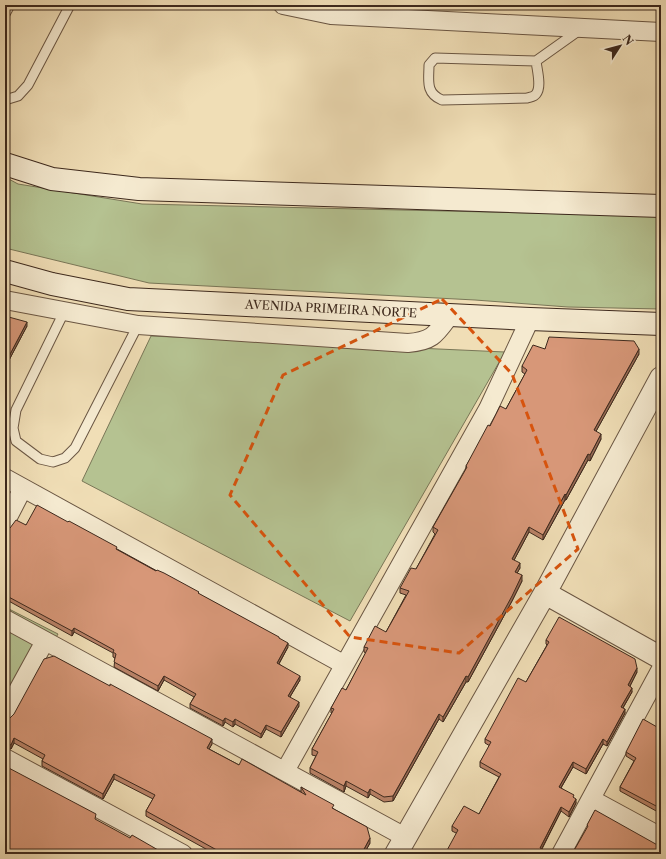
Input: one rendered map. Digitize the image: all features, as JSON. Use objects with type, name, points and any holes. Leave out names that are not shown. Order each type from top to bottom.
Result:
[{"type":"main road","points":[[5,164],[52,179],[139,189],[661,206]]},
{"type":"main road","name":"AVENIDA PRIMEIRA NORTE","points":[[5,271],[52,284],[128,299],[661,324]]},
{"type":"main road","points":[[401,846],[545,593],[661,378]]},
{"type":"main road","points":[[545,593],[661,658]]},
{"type":"street","points":[[283,5],[331,15],[661,32]]},
{"type":"street","points":[[5,300],[138,325],[408,343],[421,342],[432,337],[439,331],[450,315]]},
{"type":"street","points":[[284,771],[488,409],[530,319]]},
{"type":"street","points":[[5,478],[343,664]]},
{"type":"street","points":[[5,523],[23,488]]},
{"type":"street","points":[[5,619],[284,771],[401,846]]},
{"type":"street","points":[[5,714],[45,641]]},
{"type":"street","points":[[561,854],[661,669]]},
{"type":"street","points":[[5,758],[183,854]]},
{"type":"street","points":[[591,799],[661,837]]},
{"type":"lane","points":[[5,14],[10,5]]},
{"type":"lane","points":[[5,100],[18,96],[28,85],[70,5]]},
{"type":"lane","points":[[536,61],[539,87],[534,96],[527,98],[442,100],[434,97],[429,88],[429,65],[435,58],[536,61],[582,28]]},
{"type":"lane","points":[[64,312],[16,410],[13,428],[16,441],[40,459],[53,462],[65,458],[75,448],[138,325]]},
{"type":"highlighted area","points":[[442,299],[512,374],[578,549],[459,653],[350,637],[230,495],[283,375]]},
{"type":"green space","points":[[5,177],[18,184],[142,204],[661,216],[661,309],[568,307],[475,300],[149,283],[5,248]]},
{"type":"green space","points":[[151,336],[505,352],[350,621],[82,481]]},
{"type":"green space","points":[[5,607],[58,634],[5,726]]},
{"type":"building","points":[[5,316],[27,322],[8,358],[5,356]]},
{"type":"building","points":[[549,337],[634,341],[639,349],[594,430],[601,434],[590,455],[588,454],[566,495],[565,494],[543,535],[529,527],[512,559],[520,563],[515,572],[522,575],[512,596],[468,677],[466,676],[443,717],[439,714],[393,796],[384,797],[370,789],[368,793],[346,781],[344,786],[310,768],[318,752],[312,749],[334,709],[331,708],[342,688],[346,690],[368,648],[364,647],[375,626],[386,632],[409,591],[400,588],[411,568],[416,569],[438,530],[433,527],[467,467],[466,466],[488,425],[490,426],[500,406],[506,409],[527,370],[522,366],[533,345],[545,349]]},
{"type":"building","points":[[37,505],[117,547],[116,549],[156,571],[157,570],[164,573],[199,592],[198,593],[288,643],[277,663],[300,676],[288,696],[299,702],[281,732],[266,725],[261,734],[235,719],[233,722],[225,718],[223,721],[190,704],[196,694],[164,676],[158,686],[114,662],[116,654],[113,652],[114,650],[74,628],[72,631],[5,595],[5,529],[10,528],[16,520],[26,525]]},
{"type":"building","points":[[559,617],[635,659],[637,668],[628,685],[632,688],[621,707],[625,709],[607,742],[603,739],[586,769],[573,762],[559,787],[574,795],[573,797],[576,799],[569,812],[561,807],[540,848],[544,850],[541,854],[445,854],[458,830],[452,826],[464,806],[479,814],[501,774],[480,762],[491,742],[485,739],[518,678],[526,682],[549,642],[546,640]]},
{"type":"building","points":[[54,656],[110,686],[110,684],[212,739],[207,748],[239,765],[242,759],[306,795],[301,787],[334,805],[332,808],[367,827],[370,838],[363,851],[368,854],[224,854],[146,811],[155,795],[114,774],[103,794],[42,761],[45,755],[14,738],[11,745],[5,743],[5,719],[10,718],[14,714],[44,659]]},
{"type":"building","points":[[643,719],[657,727],[661,719],[661,803],[658,807],[620,787],[636,758],[626,752]]},
{"type":"building","points":[[5,766],[96,814],[95,819],[130,838],[132,835],[165,854],[5,854]]},
{"type":"building","points":[[595,810],[661,847],[661,854],[572,854],[588,826],[587,825]]}]
